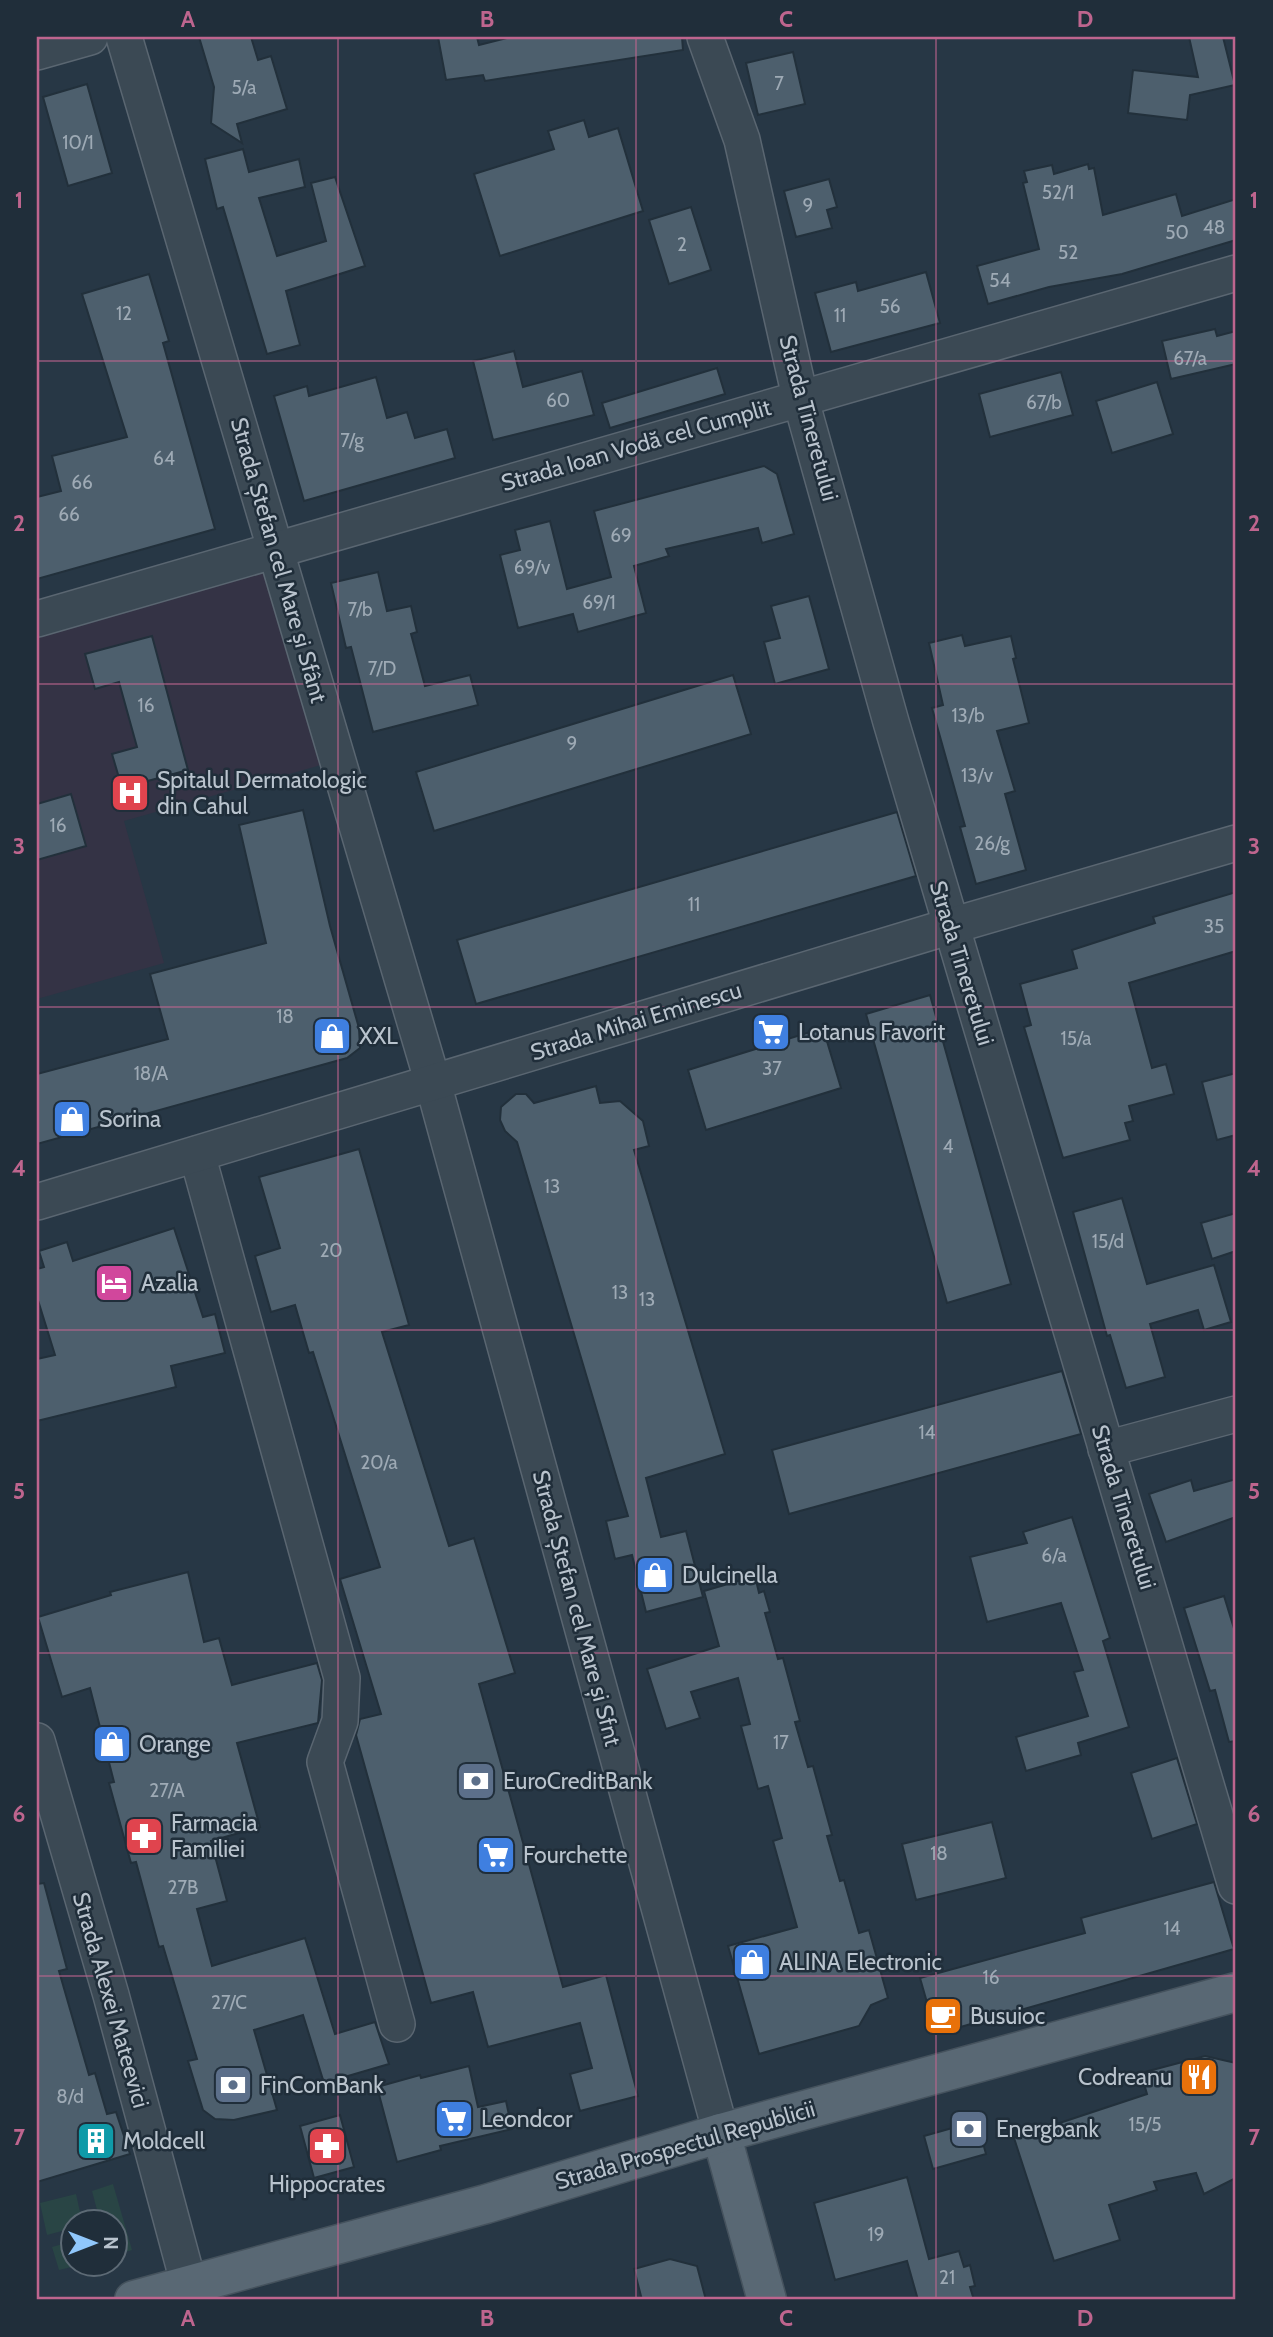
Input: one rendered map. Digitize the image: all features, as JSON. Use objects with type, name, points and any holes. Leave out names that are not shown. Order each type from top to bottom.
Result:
[{"type":"main road","name":"Strada Prospectul Republicii","points":[[134,2300],[192,2292],[721,2133],[1236,1992]]},
{"type":"main road","points":[[721,2133],[767,2300]]},
{"type":"street","points":[[37,52],[90,37]]},
{"type":"street","name":"Strada Ștefan cel Mare și Sfânt","points":[[124,37],[433,1083]]},
{"type":"street","name":"Strada Tineretului","points":[[705,37],[742,140],[800,397],[837,520],[891,722],[1236,1886]]},
{"type":"street","name":"Strada Ioan Vodă cel Cumplit","points":[[37,619],[1236,273]]},
{"type":"street","name":"Strada Mihai Eminescu","points":[[37,1202],[951,926],[1236,843]]},
{"type":"street","name":"Strada Ștefan cel Mare și Sfnt","points":[[433,1083],[721,2133]]},
{"type":"street","points":[[197,1154],[342,1678],[340,1721],[325,1762],[397,2024]]},
{"type":"street","points":[[1106,1449],[1236,1414]]},
{"type":"street","name":"Strada Alexei Mateevici","points":[[37,1741],[42,1779],[192,2292]]},
{"type":"shaded area","name":"Spitalul Dermatologic din Cahul","points":[[266,571],[321,765],[124,821],[164,963],[37,999],[37,636]]},
{"type":"green space","points":[[113,2184],[120,2208],[97,2208],[92,2191]]},
{"type":"green space","points":[[76,2194],[79,2208],[60,2208],[60,2232],[47,2235],[40,2203]]},
{"type":"green space","points":[[60,2245],[60,2270],[59,2270],[52,2247]]},
{"type":"building","points":[[199,37],[251,37],[258,60],[271,56],[287,109],[237,124],[242,143],[211,123],[214,87]]},
{"type":"building","points":[[438,37],[477,37],[479,45],[511,37],[682,37],[683,50],[485,81],[483,75],[446,80]]},
{"type":"building","points":[[1189,37],[1223,37],[1235,85],[1190,95],[1187,120],[1128,113],[1133,70],[1198,77]]},
{"type":"building","points":[[793,52],[805,104],[758,115],[746,63]]},
{"type":"building","points":[[87,84],[112,173],[68,186],[43,97]]},
{"type":"building","points":[[584,120],[589,137],[618,128],[643,211],[500,256],[474,174],[554,149],[548,131]]},
{"type":"building","points":[[243,149],[249,172],[299,159],[305,187],[259,198],[277,256],[326,241],[311,183],[335,177],[365,266],[286,291],[300,345],[267,354],[223,207],[217,209],[205,159]]},
{"type":"building","points":[[1088,164],[1089,169],[1094,168],[1103,215],[1176,194],[1182,216],[1236,199],[1236,240],[1122,274],[1049,287],[988,304],[977,266],[1039,249],[1023,183],[1027,182],[1024,171],[1052,165],[1054,174]]},
{"type":"building","points":[[829,179],[837,207],[827,210],[832,228],[796,237],[784,191]]},
{"type":"building","points":[[691,207],[711,270],[669,284],[649,220]]},
{"type":"building","points":[[926,272],[940,323],[831,352],[815,293],[856,282],[858,291]]},
{"type":"building","points":[[149,274],[169,341],[163,343],[215,529],[37,579],[37,497],[61,491],[52,456],[127,437],[82,294]]},
{"type":"building","points":[[1215,329],[1217,336],[1236,331],[1236,364],[1171,379],[1162,341]]},
{"type":"building","points":[[514,351],[523,387],[582,371],[594,415],[493,440],[473,361]]},
{"type":"building","points":[[717,368],[725,394],[610,428],[602,403]]},
{"type":"building","points":[[1061,372],[1073,415],[990,437],[979,394]]},
{"type":"building","points":[[376,377],[387,418],[407,412],[415,438],[447,429],[455,458],[304,501],[274,396],[307,386],[309,396]]},
{"type":"building","points":[[1157,382],[1173,434],[1112,453],[1096,401]]},
{"type":"building","points":[[764,466],[777,474],[794,534],[762,543],[758,528],[666,549],[669,556],[634,566],[646,613],[578,632],[573,614],[518,628],[500,555],[520,550],[515,530],[550,521],[567,589],[611,577],[594,511]]},
{"type":"building","points":[[378,572],[387,611],[411,606],[417,632],[411,634],[425,686],[470,675],[478,705],[373,732],[351,647],[346,648],[331,583]]},
{"type":"building","points":[[809,596],[829,669],[775,684],[764,642],[780,638],[771,606]]},
{"type":"building","points":[[962,635],[965,646],[1011,636],[1016,658],[1013,659],[1029,723],[997,731],[1015,791],[1005,794],[1026,870],[976,884],[960,827],[965,826],[932,708],[943,705],[929,643]]},
{"type":"building","points":[[152,636],[188,770],[122,788],[112,754],[137,747],[119,682],[95,689],[85,654]]},
{"type":"building","points":[[733,675],[751,734],[434,831],[416,772]]},
{"type":"building","points":[[71,794],[86,846],[37,860],[37,804]]},
{"type":"building","points":[[303,810],[330,926],[359,1028],[360,1048],[347,1058],[37,1144],[37,1074],[168,1039],[150,974],[266,943],[239,825]]},
{"type":"building","points":[[897,812],[916,876],[476,1004],[457,940]]},
{"type":"building","points":[[1236,892],[1236,951],[1129,983],[1152,1068],[1166,1064],[1174,1094],[1129,1106],[1133,1121],[1125,1123],[1130,1140],[1063,1158],[1024,1027],[1031,1025],[1020,984],[1077,968],[1072,950],[1155,923],[1153,917]]},
{"type":"building","points":[[930,995],[1011,1284],[947,1303],[866,1014]]},
{"type":"building","points":[[823,1028],[841,1088],[706,1130],[688,1070]]},
{"type":"building","points":[[1236,1073],[1236,1135],[1217,1140],[1202,1082]]},
{"type":"building","points":[[596,1086],[600,1103],[620,1101],[643,1121],[649,1146],[634,1150],[725,1454],[646,1478],[661,1537],[686,1531],[703,1597],[646,1612],[632,1555],[615,1559],[606,1521],[628,1516],[517,1142],[505,1131],[500,1120],[501,1107],[516,1094],[526,1094],[534,1103]]},
{"type":"building","points":[[359,1149],[409,1325],[382,1332],[449,1546],[474,1538],[515,1673],[479,1684],[563,1987],[606,1975],[638,2096],[580,2111],[570,2074],[592,2068],[580,2023],[488,2047],[473,1992],[431,2003],[356,1735],[360,1719],[381,1714],[340,1579],[380,1567],[313,1352],[309,1353],[295,1305],[271,1312],[255,1256],[280,1248],[259,1177]]},
{"type":"building","points":[[1122,1198],[1147,1284],[1214,1265],[1231,1322],[1204,1330],[1198,1310],[1150,1324],[1165,1377],[1126,1388],[1110,1335],[1107,1336],[1073,1212]]},
{"type":"building","points":[[1236,1213],[1236,1251],[1212,1259],[1201,1223]]},
{"type":"building","points":[[174,1228],[203,1317],[215,1314],[225,1353],[171,1366],[176,1387],[37,1421],[37,1359],[55,1355],[37,1297],[37,1269],[44,1267],[39,1251],[67,1242],[73,1261]]},
{"type":"building","points":[[1062,1371],[1081,1434],[789,1514],[772,1450]]},
{"type":"building","points":[[1236,1479],[1236,1517],[1166,1542],[1149,1494],[1191,1480],[1194,1491]]},
{"type":"building","points":[[1072,1517],[1110,1638],[1103,1641],[1129,1727],[1078,1743],[1081,1755],[1026,1771],[1016,1737],[1088,1716],[1074,1672],[1083,1670],[1061,1603],[987,1622],[970,1557],[1027,1543],[1023,1532]]},
{"type":"building","points":[[188,1572],[204,1642],[219,1638],[232,1685],[317,1663],[322,1680],[318,1723],[237,1743],[260,1827],[211,1841],[227,1901],[197,1909],[212,1966],[305,1938],[335,2034],[375,2022],[389,2064],[324,2083],[303,2015],[254,2030],[277,2110],[234,2120],[215,2119],[203,2110],[188,2061],[197,2059],[163,1946],[159,1947],[136,1862],[131,1863],[109,1783],[114,1782],[90,1688],[62,1697],[38,1617],[111,1595],[110,1592]]},
{"type":"building","points":[[755,1576],[759,1593],[764,1591],[770,1612],[765,1613],[778,1659],[783,1658],[800,1721],[795,1722],[808,1767],[813,1766],[832,1835],[827,1836],[840,1881],[844,1880],[859,1933],[869,1930],[888,1998],[871,2005],[859,2026],[759,2054],[728,1946],[797,1927],[773,1841],[782,1838],[768,1786],[758,1789],[741,1726],[750,1724],[738,1678],[691,1692],[700,1718],[666,1729],[647,1669],[719,1646],[704,1591]]},
{"type":"building","points":[[1224,1596],[1236,1635],[1236,1741],[1229,1742],[1215,1690],[1210,1691],[1184,1608]]},
{"type":"building","points":[[1177,1758],[1197,1824],[1152,1839],[1131,1773]]},
{"type":"building","points":[[992,1822],[1006,1878],[916,1900],[902,1844]]},
{"type":"building","points":[[1214,1882],[1234,1949],[936,2034],[920,1978],[1085,1933],[1081,1918]]},
{"type":"building","points":[[44,1883],[67,1969],[59,1971],[89,2075],[95,2073],[107,2114],[116,2112],[130,2154],[37,2182],[37,1884]]},
{"type":"building","points":[[1205,2056],[1236,2063],[1236,2178],[1204,2194],[1196,2173],[1154,2182],[1157,2190],[1109,2205],[1120,2240],[1054,2261],[1014,2138],[1147,2094],[1141,2073]]},
{"type":"building","points":[[469,2066],[478,2107],[506,2101],[512,2129],[440,2146],[441,2150],[397,2162],[377,2087],[420,2075],[421,2078]]},
{"type":"building","name":"Hippocrates","points":[[340,2115],[354,2167],[314,2178],[300,2126]]},
{"type":"building","points":[[977,2121],[986,2154],[933,2169],[924,2136]]},
{"type":"building","points":[[907,2177],[929,2259],[959,2251],[964,2267],[970,2265],[975,2286],[970,2287],[974,2300],[918,2300],[907,2261],[835,2280],[814,2203]]},
{"type":"building","points":[[670,2259],[697,2266],[706,2300],[642,2300],[634,2269]]},
{"type":"place","name":"Spitalul Dermatologic din Cahul","points":[[130,793]]},
{"type":"place","name":"Lotanus Favorit","points":[[771,1032]]},
{"type":"place","name":"XXL","points":[[332,1036]]},
{"type":"place","name":"Sorina","points":[[72,1119]]},
{"type":"place","name":"Azalia","points":[[114,1283]]},
{"type":"place","name":"Dulcinella","points":[[655,1575]]},
{"type":"place","name":"Orange","points":[[112,1744]]},
{"type":"place","name":"EuroCreditBank","points":[[476,1781]]},
{"type":"place","name":"Farmacia Familiei","points":[[144,1836]]},
{"type":"place","name":"Fourchette","points":[[496,1855]]},
{"type":"place","name":"ALINA Electronic","points":[[752,1962]]},
{"type":"place","name":"Busuioc","points":[[943,2016]]},
{"type":"place","name":"Codreanu","points":[[1199,2077]]},
{"type":"place","name":"FinComBank","points":[[233,2085]]},
{"type":"place","name":"Leondcor","points":[[454,2119]]},
{"type":"place","name":"Energbank","points":[[969,2129]]},
{"type":"place","name":"Moldcell","points":[[96,2141]]},
{"type":"place","name":"Hippocrates","points":[[327,2146]]}]
